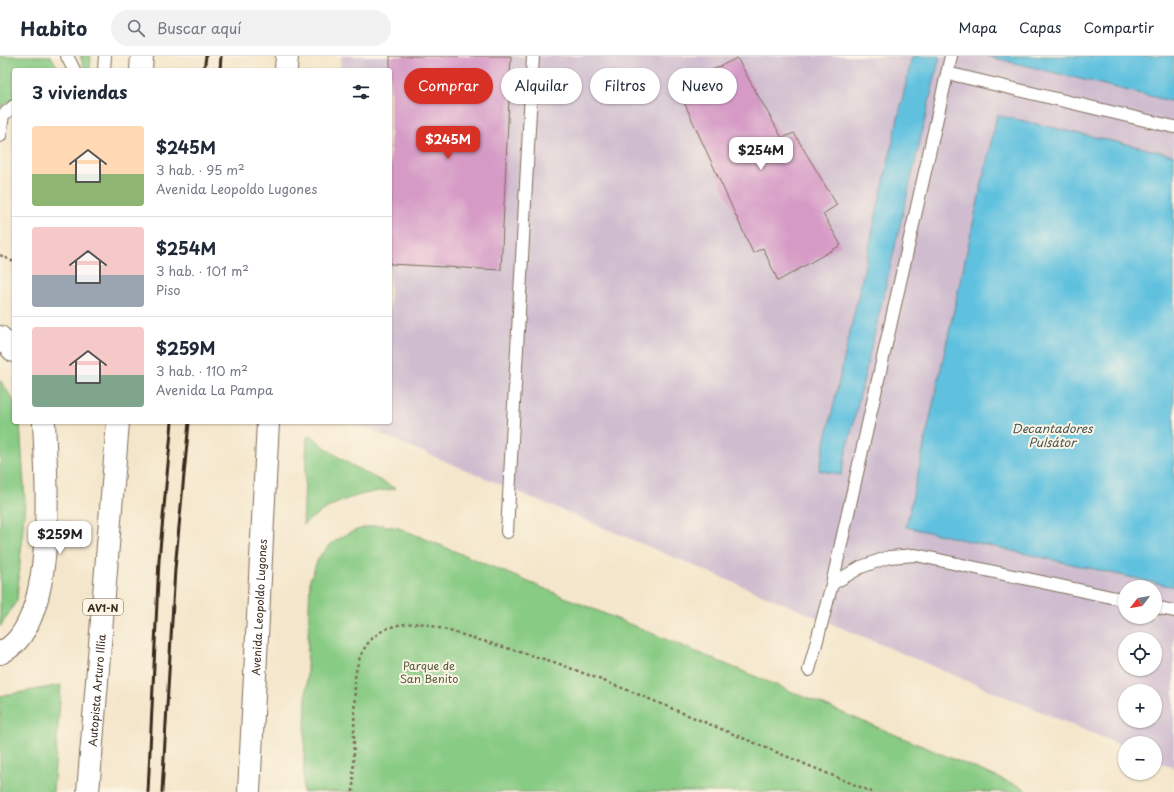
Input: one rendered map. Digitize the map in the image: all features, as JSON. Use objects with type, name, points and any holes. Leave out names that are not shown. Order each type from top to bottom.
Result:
[{"type":"main road","points":[[141,68],[142,56]]},
{"type":"main road","points":[[286,68],[287,56]]},
{"type":"main road","points":[[0,338],[12,349]]},
{"type":"main road","points":[[0,654],[8,650],[26,630],[36,605],[42,567],[47,502],[44,424]]},
{"type":"main road","name":"Autopista Arturo Illia","points":[[88,792],[118,424]]},
{"type":"main road","name":"Avenida Leopoldo Lugones","points":[[249,792],[268,424]]},
{"type":"lane","points":[[66,56],[73,68]]},
{"type":"lane","points":[[104,68],[105,56]]},
{"type":"lane","points":[[506,532],[533,56]]},
{"type":"lane","points":[[810,670],[832,584],[951,56]]},
{"type":"lane","points":[[947,73],[1174,128]]},
{"type":"lane","points":[[0,136],[3,115],[12,108]]},
{"type":"lane","points":[[832,584],[861,567],[889,557],[916,555],[1118,598]]},
{"type":"lane","points":[[1162,608],[1174,611]]},
{"type":"path","points":[[0,255],[12,261]]},
{"type":"path","points":[[353,792],[355,678],[357,662],[364,646],[374,636],[384,630],[396,626],[416,623],[426,624],[557,663],[630,691],[872,792]]},
{"type":"shaded area","points":[[341,56],[1174,56],[1174,768],[1162,763],[1162,736],[1118,736],[1118,744],[357,424],[392,424],[392,68],[340,68]]},
{"type":"green space","points":[[0,56],[51,56],[58,68],[12,68],[12,100],[0,107]]},
{"type":"green space","points":[[80,56],[91,56],[90,68],[85,68]]},
{"type":"green space","points":[[0,380],[12,398],[12,424],[20,424],[25,502],[17,600],[0,627]]},
{"type":"green space","points":[[311,435],[320,444],[341,458],[396,489],[370,493],[335,504],[313,517],[303,525],[307,437]]},
{"type":"green space","name":"Parque de San Benito","points":[[382,525],[399,528],[1023,788],[1027,792],[303,792],[310,579],[318,559],[330,545],[338,539],[346,534],[364,528]]},
{"type":"green space","points":[[61,685],[53,792],[0,792],[0,696]]},
{"type":"water","points":[[912,56],[940,56],[841,475],[819,470]]},
{"type":"water","points":[[986,56],[1174,56],[1174,102]]},
{"type":"water","name":"Decantadores Pulsátor","points":[[997,115],[1174,155],[1174,587],[1162,584],[1162,580],[1143,580],[906,527]]},
{"type":"building","points":[[390,56],[511,56],[510,68],[501,68],[501,104],[509,104],[501,270],[392,264],[392,68],[390,68]]},
{"type":"building","points":[[737,58],[782,138],[794,133],[837,205],[823,214],[841,245],[778,281],[763,248],[753,253],[685,104],[737,104],[737,68],[716,68]]},
{"type":"railway","points":[[204,68],[206,56]]},
{"type":"railway","points":[[220,68],[221,56]]},
{"type":"railway","points":[[148,792],[159,560],[172,424]]},
{"type":"railway","points":[[162,792],[175,569],[189,424]]}]
